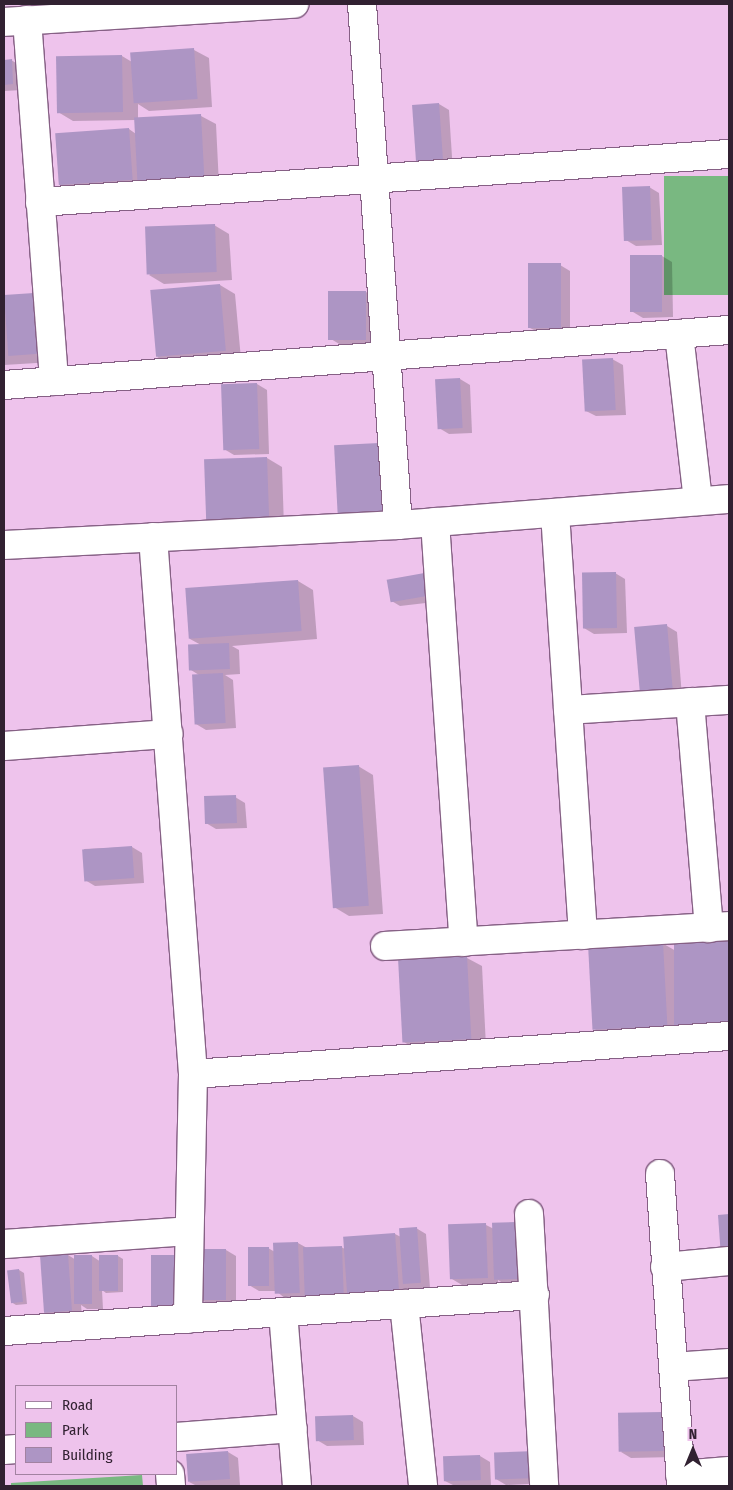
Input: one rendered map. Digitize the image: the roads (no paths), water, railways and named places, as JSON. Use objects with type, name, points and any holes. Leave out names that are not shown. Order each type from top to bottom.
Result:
[{"type":"street","points":[[54,381],[40,202],[15,21],[294,4]]},
{"type":"street","points":[[362,4],[398,525]]},
{"type":"street","points":[[40,202],[729,154]]},
{"type":"street","points":[[4,385],[729,330]]},
{"type":"street","points":[[679,334],[698,501]]},
{"type":"street","points":[[4,545],[398,525],[729,499]]},
{"type":"street","points":[[555,513],[583,935]]},
{"type":"street","points":[[435,522],[464,942]]},
{"type":"street","points":[[153,536],[193,1074],[188,1318]]},
{"type":"street","points":[[568,710],[729,700]]},
{"type":"street","points":[[385,946],[719,927],[690,702]]},
{"type":"street","points":[[4,746],[169,734]]},
{"type":"street","points":[[193,1074],[729,1036]]},
{"type":"street","points":[[660,1174],[681,1481],[729,1471]]},
{"type":"street","points":[[529,1214],[535,1295],[544,1486]]},
{"type":"street","points":[[4,1244],[190,1232]]},
{"type":"street","points":[[665,1267],[729,1262]]},
{"type":"street","points":[[4,1331],[535,1295]]},
{"type":"street","points":[[404,1304],[423,1486]]},
{"type":"street","points":[[283,1312],[297,1486]]},
{"type":"street","points":[[673,1367],[729,1363]]},
{"type":"street","points":[[178,1437],[293,1428]]}]
